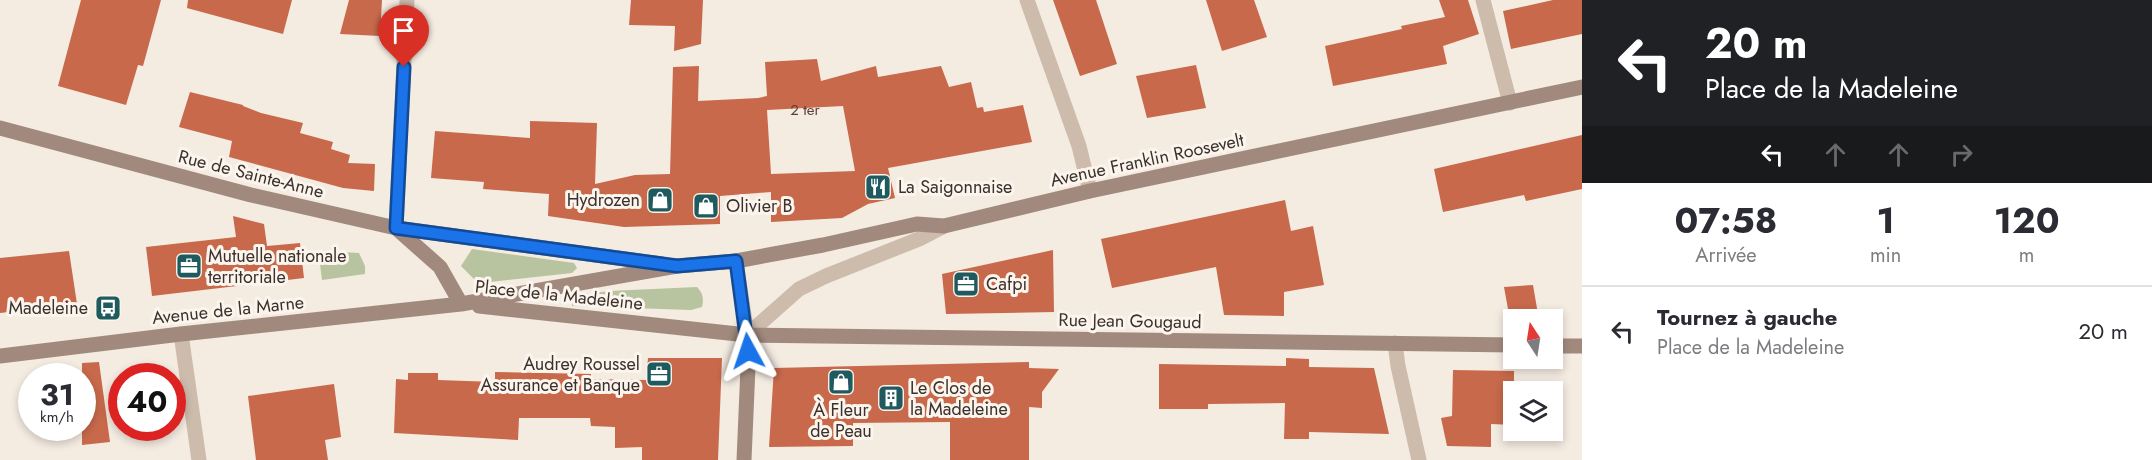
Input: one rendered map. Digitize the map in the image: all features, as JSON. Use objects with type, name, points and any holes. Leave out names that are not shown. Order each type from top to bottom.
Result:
[{"type":"main road","name":"Avenue Franklin Roosevelt","points":[[944,226],[1090,191],[1582,87]]},
{"type":"main road","name":"Rue de Sainte-Anne","points":[[0,128],[251,195],[396,228],[440,267],[461,304]]},
{"type":"main road","name":"Place de la Madeleine","points":[[461,304],[677,266],[736,261],[917,224],[944,226]]},
{"type":"main road","points":[[396,228],[677,266]]},
{"type":"main road","name":"Place de la Madeleine","points":[[461,304],[747,335]]},
{"type":"main road","name":"Avenue de la Marne","points":[[0,356],[461,304]]},
{"type":"main road","points":[[744,460],[747,335]]},
{"type":"main road","name":"Rue Jean Gougaud","points":[[747,335],[1503,345]]},
{"type":"main road","points":[[1563,346],[1582,346]]},
{"type":"street","points":[[396,228],[407,0]]},
{"type":"street","points":[[1027,0],[1079,146],[1090,191]]},
{"type":"street","points":[[1483,0],[1510,103]]},
{"type":"street","name":"Avenue Franklin Roosevelt","points":[[747,335],[799,289],[825,276],[919,239],[944,226]]},
{"type":"street","points":[[736,261],[747,335]]},
{"type":"street","points":[[181,334],[199,460]]},
{"type":"street","points":[[1395,343],[1419,460]]},
{"type":"green space","points":[[472,249],[574,263],[577,268],[572,273],[481,283],[461,266]]},
{"type":"green space","points":[[340,252],[359,253],[365,266],[365,274],[322,280],[319,256]]},
{"type":"green space","points":[[697,287],[702,296],[702,307],[691,310],[572,306],[571,296],[609,291]]},
{"type":"building","points":[[81,0],[161,0],[143,66],[138,65],[126,105],[58,86]]},
{"type":"building","points":[[188,0],[292,0],[283,34],[187,8]]},
{"type":"building","points":[[349,0],[382,0],[380,36],[340,34]]},
{"type":"building","points":[[631,0],[703,0],[701,44],[674,51],[675,26],[629,25]]},
{"type":"building","points":[[1053,0],[1096,0],[1117,64],[1080,76]]},
{"type":"building","points":[[1206,0],[1254,0],[1267,37],[1222,51]]},
{"type":"building","points":[[1439,0],[1468,0],[1479,34],[1443,46],[1447,64],[1333,86],[1325,46],[1445,17]]},
{"type":"building","points":[[1553,0],[1582,0],[1582,34],[1511,49],[1503,11]]},
{"type":"building","points":[[817,59],[821,81],[876,66],[878,77],[941,66],[949,87],[971,82],[977,108],[983,107],[984,112],[1023,105],[1032,142],[888,168],[895,198],[868,204],[842,218],[771,222],[771,192],[720,196],[720,224],[624,227],[548,216],[549,194],[483,189],[484,182],[431,178],[435,131],[530,138],[530,121],[597,123],[595,184],[635,175],[670,174],[673,67],[699,66],[698,101],[758,98],[767,96],[765,62]],"holes":[[[843,106],[855,171],[771,174],[767,110]]]},
{"type":"building","points":[[1196,65],[1206,108],[1147,118],[1136,76]]},
{"type":"building","points":[[190,92],[303,123],[300,133],[333,142],[331,149],[350,155],[348,163],[375,164],[374,191],[343,188],[229,157],[232,141],[179,127]]},
{"type":"building","points":[[1582,135],[1582,189],[1526,201],[1524,195],[1443,212],[1434,169]]},
{"type":"building","points":[[1285,200],[1291,231],[1313,226],[1324,285],[1284,292],[1284,316],[1224,315],[1216,267],[1112,288],[1101,239]]},
{"type":"building","points":[[233,216],[264,224],[267,246],[300,243],[304,278],[152,296],[146,247],[236,237]]},
{"type":"building","points":[[1053,250],[1054,312],[946,314],[942,274]]},
{"type":"building","points":[[69,251],[77,304],[0,313],[0,258]]},
{"type":"building","points":[[1533,285],[1537,309],[1508,309],[1504,287]]},
{"type":"building","points":[[648,358],[722,358],[718,460],[642,460],[642,447],[615,448],[615,427],[591,426],[590,418],[519,418],[518,440],[394,433],[396,379],[408,380],[408,373],[438,373],[438,380],[495,382],[495,372],[591,374],[591,379],[646,380]]},
{"type":"building","points":[[1286,358],[1309,359],[1309,367],[1374,368],[1389,434],[1309,432],[1309,439],[1284,439],[1285,403],[1208,404],[1208,409],[1159,409],[1159,364],[1286,366]]},
{"type":"building","points":[[99,362],[108,441],[110,442],[82,445],[82,441],[96,441],[96,363],[82,363]]},
{"type":"building","points":[[1029,362],[1029,368],[1059,369],[1042,392],[1042,408],[1029,407],[1029,460],[950,460],[950,422],[853,423],[853,446],[769,447],[774,368]]},
{"type":"building","points":[[1453,370],[1514,371],[1514,381],[1503,381],[1503,425],[1491,424],[1491,447],[1447,446],[1441,418],[1452,416]]},
{"type":"building","points":[[334,384],[341,437],[325,440],[328,460],[256,460],[248,396]]},
{"type":"place","name":"La Saigonnaise","points":[[878,187]]},
{"type":"place","name":"Hydrozen","points":[[660,200]]},
{"type":"place","name":"Olivier B","points":[[706,206]]},
{"type":"place","name":"Mutuelle nationale territoriale","points":[[189,266]]},
{"type":"place","name":"Cafpi","points":[[966,284]]},
{"type":"place","name":"Madeleine","points":[[108,308]]},
{"type":"place","name":"Audrey Roussel Assurance et Banque","points":[[659,374]]},
{"type":"place","name":"À Fleur de Peau","points":[[841,382]]},
{"type":"place","name":"Le Clos de la Madeleine","points":[[891,398]]},
{"type":"route","points":[[404,67],[396,228],[677,266],[736,261],[748,351]]}]
